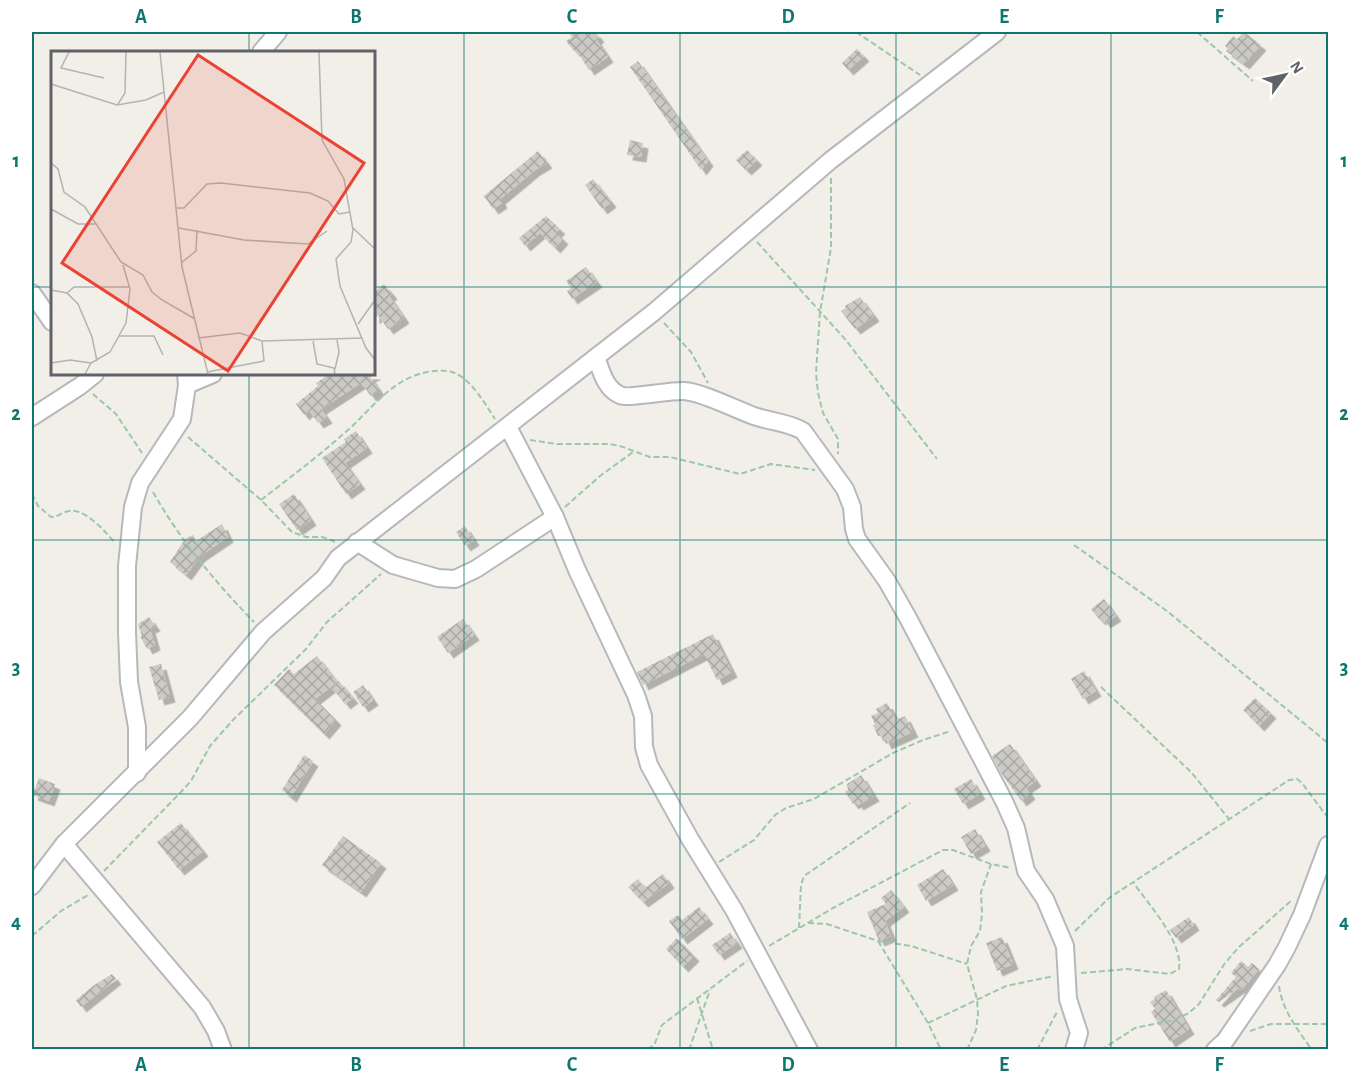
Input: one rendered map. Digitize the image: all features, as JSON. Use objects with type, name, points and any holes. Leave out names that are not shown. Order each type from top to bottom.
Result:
[{"type":"street","points":[[262,51],[278,32]]},
{"type":"street","points":[[32,886],[64,844],[190,718],[263,632],[324,578],[338,558],[508,433],[596,357],[654,312],[831,160],[930,81],[997,32]]},
{"type":"street","points":[[32,293],[51,321]]},
{"type":"street","points":[[596,357],[610,389],[617,395],[624,397],[688,391],[755,416],[796,427],[803,431],[845,489],[857,538],[887,581],[908,618],[1010,814],[1026,871],[1045,899],[1065,946],[1068,999],[1079,1033],[1074,1050]]},
{"type":"street","points":[[137,772],[137,727],[129,682],[127,632],[128,557],[133,507],[136,494],[146,474],[182,419],[186,380],[208,375]]},
{"type":"street","points":[[32,417],[89,377]]},
{"type":"street","points":[[508,433],[555,517],[577,570],[636,695],[643,716],[644,747],[649,765],[690,839],[709,868],[809,1050]]},
{"type":"street","points":[[357,542],[393,565],[438,578],[455,579],[476,569],[555,517]]},
{"type":"street","points":[[64,844],[202,1007],[216,1031],[223,1050]]},
{"type":"street","points":[[1220,1045],[1277,965],[1302,915],[1329,845]]},
{"type":"path","points":[[856,32],[930,81]]},
{"type":"path","points":[[1197,32],[1253,81]]},
{"type":"path","points":[[261,500],[341,436],[384,396],[404,381],[422,373],[437,370],[450,371],[459,375],[508,433],[527,439],[557,444],[609,444],[650,457],[670,458],[740,474],[771,465],[833,473],[838,439],[823,413],[816,373],[820,312],[831,248],[831,160]]},
{"type":"path","points":[[747,231],[845,339],[937,459]]},
{"type":"path","points":[[654,312],[691,352],[717,402]]},
{"type":"path","points":[[89,377],[138,444],[143,455],[146,474],[162,508],[199,561],[226,594],[263,632]]},
{"type":"path","points":[[176,429],[261,500],[292,532],[306,537],[322,537],[334,542],[338,558]]},
{"type":"path","points":[[555,517],[595,480],[633,451]]},
{"type":"path","points":[[32,494],[38,506],[51,517],[58,517],[70,511],[99,524],[128,557]]},
{"type":"path","points":[[1074,545],[1167,610],[1329,743]]},
{"type":"path","points":[[32,936],[61,911],[85,898],[92,890],[96,880],[191,781],[210,746],[252,700],[306,649],[327,622],[393,565]]},
{"type":"path","points":[[1101,687],[1191,772],[1229,819]]},
{"type":"path","points":[[709,868],[754,840],[775,815],[786,808],[814,800],[893,753],[923,740],[964,727]]},
{"type":"path","points":[[1065,946],[1084,922],[1109,898],[1289,780],[1297,779],[1329,818]]},
{"type":"path","points":[[799,928],[801,885],[804,876],[910,803]]},
{"type":"path","points":[[648,1050],[655,1043],[662,1025],[757,954],[808,922],[943,850],[953,850],[991,864],[1026,871]]},
{"type":"path","points":[[968,1050],[978,1022],[977,999],[967,964],[972,946],[980,931],[981,892],[991,864]]},
{"type":"path","points":[[928,1023],[1006,986],[1032,979],[1127,969],[1170,974],[1179,969],[1180,963],[1175,945],[1133,882]]},
{"type":"path","points":[[1101,1050],[1135,1028],[1174,1020],[1189,1013],[1199,1004],[1239,947],[1296,897]]},
{"type":"path","points":[[808,922],[826,924],[878,941],[911,946],[967,964]]},
{"type":"path","points":[[878,941],[928,1023],[941,1050]]},
{"type":"path","points":[[1277,965],[1280,992],[1294,1024],[1312,1050]]},
{"type":"path","points":[[689,1050],[710,990]]},
{"type":"path","points":[[697,998],[713,1050]]},
{"type":"path","points":[[1036,1050],[1060,1006],[1068,999]]},
{"type":"path","points":[[1220,1045],[1262,1027],[1329,1024]]},
{"type":"building","points":[[568,32],[595,32],[599,37],[596,39],[608,57],[589,70],[576,50],[574,51],[566,41],[572,37]]},
{"type":"building","points":[[1244,32],[1261,45],[1244,64],[1226,51],[1228,49],[1225,46],[1233,36],[1237,39]]},
{"type":"building","points":[[857,49],[864,56],[848,70],[842,63]]},
{"type":"building","points":[[638,61],[708,161],[701,170],[630,67]]},
{"type":"building","points":[[630,140],[643,143],[641,157],[627,155]]},
{"type":"building","points":[[747,150],[757,160],[746,170],[736,160]]},
{"type":"building","points":[[538,151],[547,163],[500,199],[502,203],[493,209],[484,196]]},
{"type":"building","points":[[593,179],[611,202],[602,209],[585,185]]},
{"type":"building","points":[[546,216],[560,229],[556,232],[563,239],[555,248],[540,233],[525,246],[519,238]]},
{"type":"building","points":[[586,267],[597,282],[572,299],[567,291],[571,288],[566,281]]},
{"type":"building","points":[[384,284],[392,294],[389,296],[404,318],[388,329],[378,315],[375,318],[375,291]]},
{"type":"building","points":[[860,297],[874,316],[855,329],[841,311]]},
{"type":"building","points":[[323,375],[374,375],[370,377],[379,390],[371,396],[361,383],[321,409],[327,418],[318,423],[309,410],[304,415],[296,404],[318,386],[316,383],[325,377]]},
{"type":"building","points":[[356,431],[367,448],[345,463],[360,484],[346,494],[322,458],[346,442],[344,439]]},
{"type":"building","points":[[294,494],[311,520],[297,530],[279,504]]},
{"type":"building","points":[[222,524],[228,537],[200,556],[186,575],[170,562],[185,539],[193,535],[196,541]]},
{"type":"building","points":[[465,526],[474,540],[465,546],[456,532]]},
{"type":"building","points":[[1104,599],[1116,616],[1105,623],[1091,609]]},
{"type":"building","points":[[149,617],[155,626],[150,628],[155,645],[147,649],[140,636],[142,636],[138,624]]},
{"type":"building","points":[[463,619],[474,635],[448,653],[437,637]]},
{"type":"building","points":[[713,634],[732,672],[717,680],[704,654],[643,685],[637,672]]},
{"type":"building","points":[[317,656],[337,682],[315,699],[336,720],[324,734],[274,685],[289,669],[294,674]]},
{"type":"building","points":[[161,664],[170,697],[159,700],[149,667]]},
{"type":"building","points":[[1084,671],[1096,691],[1083,699],[1071,679]]},
{"type":"building","points":[[339,681],[353,698],[345,704],[332,688]]},
{"type":"building","points":[[363,685],[373,700],[363,707],[353,692]]},
{"type":"building","points":[[1255,698],[1271,713],[1259,726],[1243,710]]},
{"type":"building","points":[[887,703],[896,720],[905,716],[913,732],[886,744],[882,735],[878,736],[871,716],[878,713],[876,709]]},
{"type":"building","points":[[1010,744],[1036,781],[1026,788],[1030,794],[1021,801],[992,756]]},
{"type":"building","points":[[304,755],[313,761],[291,797],[282,790]]},
{"type":"building","points":[[861,775],[874,796],[858,805],[856,802],[853,804],[845,792],[848,790],[847,784]]},
{"type":"building","points":[[39,778],[55,784],[49,801],[32,795]]},
{"type":"building","points":[[971,779],[980,794],[963,804],[954,789]]},
{"type":"building","points":[[181,823],[203,851],[179,870],[157,842]]},
{"type":"building","points":[[975,829],[985,846],[971,854],[961,837]]},
{"type":"building","points":[[343,836],[381,863],[361,892],[322,865]]},
{"type":"building","points":[[943,869],[953,885],[926,901],[917,885]]},
{"type":"building","points":[[663,874],[669,883],[643,902],[628,887],[638,879],[645,888]]},
{"type":"building","points":[[891,890],[904,907],[885,921],[891,936],[879,941],[867,912],[886,904],[881,898]]},
{"type":"building","points":[[699,907],[708,919],[682,939],[669,921],[678,915],[682,920]]},
{"type":"building","points":[[1189,917],[1194,925],[1176,938],[1170,930]]},
{"type":"building","points":[[730,933],[737,943],[719,955],[712,945]]},
{"type":"building","points":[[1002,937],[1013,964],[997,971],[986,943]]},
{"type":"building","points":[[677,938],[694,956],[683,967],[666,949]]},
{"type":"building","points":[[1241,961],[1248,967],[1252,963],[1259,969],[1242,990],[1239,988],[1219,1002],[1216,1000],[1236,977],[1231,973]]},
{"type":"building","points":[[112,974],[116,979],[81,1007],[76,1000]]},
{"type":"building","points":[[1166,990],[1189,1029],[1170,1042],[1151,1012],[1155,1009],[1150,1002]]}]
